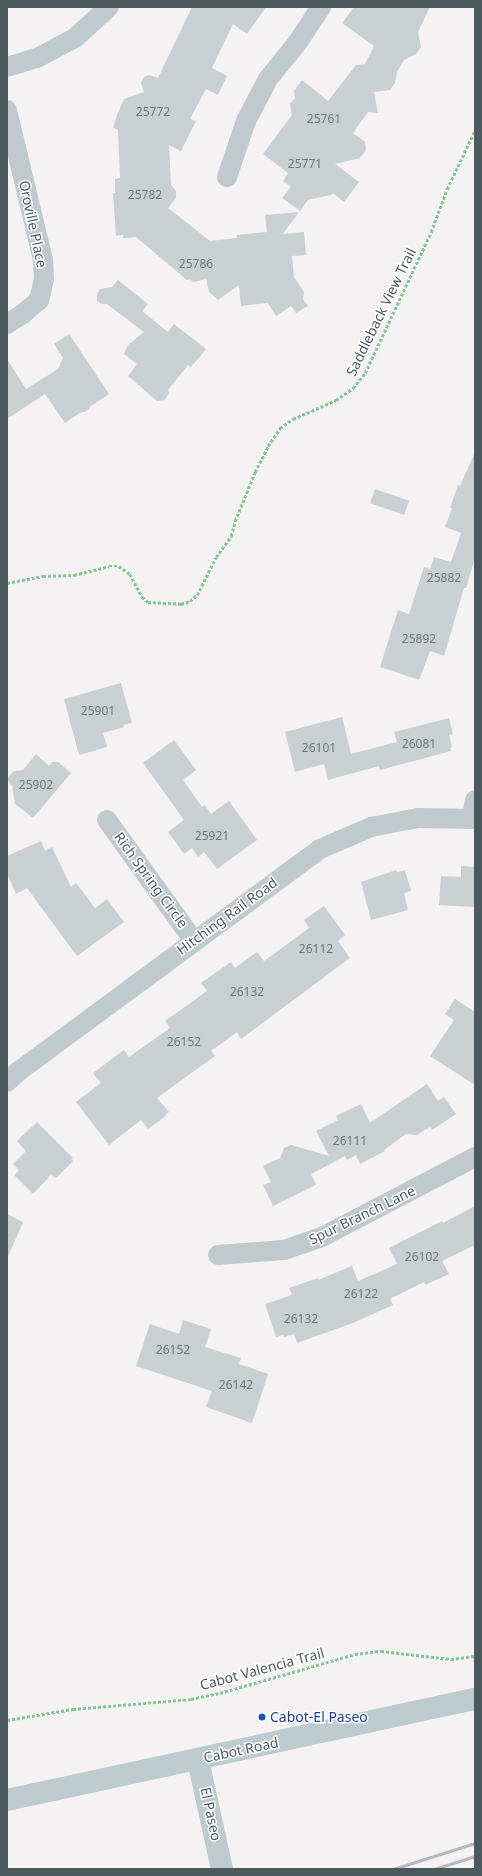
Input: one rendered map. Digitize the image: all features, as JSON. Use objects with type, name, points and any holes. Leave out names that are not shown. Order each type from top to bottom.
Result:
[{"type":"main road","name":"Cabot Road","points":[[7,1800],[475,1699]]},
{"type":"main road","name":"El Paseo","points":[[198,1760],[222,1869]]},
{"type":"street","points":[[7,67],[37,58],[75,38],[109,7]]},
{"type":"street","points":[[227,178],[246,121],[268,79],[298,42],[321,7]]},
{"type":"street","name":"Oroville Place","points":[[7,110],[43,260],[44,279],[38,300],[23,314],[7,324]]},
{"type":"street","name":"Hitching Rail Road","points":[[7,1082],[19,1071],[320,849],[379,825],[418,818],[474,812]]},
{"type":"street","name":"Rich Spring Circle","points":[[108,820],[194,941]]},
{"type":"street","name":"Spur Branch Lane","points":[[218,1255],[284,1250],[322,1237],[475,1157]]},
{"type":"path","name":"Saddleback View Trail","points":[[7,583],[43,576],[74,575],[109,566],[119,566],[130,574],[142,597],[148,602],[180,604],[190,601],[197,595],[216,557],[231,536],[235,521],[255,472],[268,446],[280,428],[293,419],[336,400],[353,388],[365,373],[431,232],[447,189],[475,130]]},
{"type":"path","name":"Cabot Valencia Trail","points":[[7,1720],[73,1709],[190,1698],[220,1693],[356,1654],[381,1651],[451,1659],[475,1656]]},
{"type":"building","points":[[192,7],[266,7],[247,34],[233,24],[212,68],[227,76],[218,95],[206,89],[190,119],[196,121],[181,151],[169,145],[171,185],[176,191],[176,198],[168,208],[210,241],[237,238],[237,235],[267,232],[265,215],[299,212],[283,234],[304,232],[306,255],[292,256],[294,277],[304,292],[303,299],[308,306],[296,313],[291,306],[276,316],[268,303],[241,306],[239,285],[218,300],[209,292],[206,279],[193,282],[190,279],[187,280],[136,237],[123,238],[123,235],[116,236],[113,193],[115,193],[115,179],[120,178],[118,130],[113,128],[117,115],[124,99],[144,92],[141,83],[144,77],[149,75],[158,78]]},
{"type":"building","points":[[354,7],[430,7],[418,32],[421,47],[416,54],[404,60],[397,72],[395,83],[390,90],[374,92],[378,113],[368,112],[353,133],[365,142],[366,150],[360,158],[335,164],[359,182],[344,202],[334,194],[308,200],[300,211],[282,198],[291,187],[283,181],[288,173],[263,154],[292,115],[290,104],[295,98],[294,91],[302,80],[328,101],[356,65],[365,64],[374,46],[342,23]]},
{"type":"building","points":[[118,280],[148,304],[142,311],[168,332],[174,324],[206,349],[191,367],[188,365],[168,390],[169,393],[165,400],[157,401],[128,376],[137,364],[124,354],[128,345],[144,332],[107,304],[102,304],[97,301],[97,294],[100,289],[112,287]]},
{"type":"building","points":[[69,334],[109,394],[91,406],[87,411],[80,413],[65,423],[45,394],[7,419],[7,359],[26,389],[58,369],[63,358],[54,344]]},
{"type":"building","points":[[475,452],[475,558],[466,588],[464,588],[444,656],[430,651],[419,680],[380,667],[398,610],[409,614],[424,567],[430,569],[434,557],[451,562],[461,533],[445,527],[458,485],[460,486]]},
{"type":"building","points":[[375,489],[409,501],[404,515],[370,503]]},
{"type":"building","points":[[121,683],[132,723],[103,733],[107,747],[79,755],[64,699]]},
{"type":"building","points":[[342,717],[351,754],[397,742],[394,732],[449,718],[453,734],[449,735],[452,747],[450,748],[451,751],[380,770],[379,766],[328,780],[324,764],[295,772],[285,732]]},
{"type":"building","points":[[174,740],[196,770],[183,780],[202,807],[205,805],[211,814],[229,801],[257,840],[217,869],[204,852],[198,857],[192,848],[184,854],[168,832],[184,820],[143,763]]},
{"type":"building","points":[[36,754],[49,766],[52,762],[58,762],[71,773],[33,818],[15,804],[12,786],[7,779],[14,771],[23,770]]},
{"type":"building","points":[[41,841],[45,851],[52,847],[71,887],[76,883],[95,908],[107,899],[124,922],[77,956],[27,888],[16,894],[7,873],[7,856]]},
{"type":"building","points":[[461,866],[475,867],[475,907],[439,905],[441,876],[461,877]]},
{"type":"building","points":[[396,870],[397,872],[405,870],[411,891],[404,893],[408,910],[371,920],[361,882]]},
{"type":"building","points":[[324,906],[345,935],[338,941],[350,958],[241,1039],[237,1032],[211,1051],[215,1056],[157,1098],[169,1112],[165,1115],[166,1116],[148,1129],[141,1120],[109,1145],[76,1102],[101,1083],[93,1073],[124,1050],[129,1057],[170,1028],[165,1021],[207,991],[201,983],[231,962],[235,968],[257,952],[264,961],[309,928],[304,920]]},
{"type":"building","points":[[455,999],[475,1012],[475,1085],[430,1056],[454,1020],[445,1014]]},
{"type":"building","points":[[427,1084],[438,1101],[444,1097],[456,1114],[432,1130],[430,1127],[417,1135],[406,1134],[384,1150],[385,1151],[360,1164],[356,1155],[347,1160],[345,1156],[311,1174],[316,1184],[314,1186],[273,1206],[263,1185],[271,1182],[263,1166],[280,1158],[284,1148],[291,1145],[329,1156],[316,1131],[338,1120],[336,1116],[361,1104],[370,1123]]},
{"type":"building","points":[[37,1122],[73,1158],[71,1159],[73,1161],[56,1178],[51,1175],[33,1194],[14,1175],[19,1170],[13,1164],[26,1151],[17,1141]]},
{"type":"building","points":[[475,1206],[475,1245],[442,1261],[449,1274],[425,1285],[424,1282],[390,1299],[393,1305],[353,1323],[297,1343],[294,1334],[284,1337],[283,1335],[276,1337],[265,1304],[292,1295],[289,1288],[318,1278],[318,1280],[352,1266],[358,1281],[397,1264],[389,1248],[442,1221],[443,1223]]},
{"type":"building","points":[[7,1214],[23,1222],[7,1259]]},
{"type":"building","points":[[183,1320],[211,1329],[205,1347],[241,1358],[239,1364],[268,1374],[252,1423],[206,1407],[212,1391],[136,1366],[150,1324],[179,1334]]},
{"type":"railway","points":[[393,1869],[475,1843]]},
{"type":"railway","points":[[434,1869],[475,1856]]},
{"type":"place","name":"Cabot-El Paseo","points":[[262,1717]]}]
